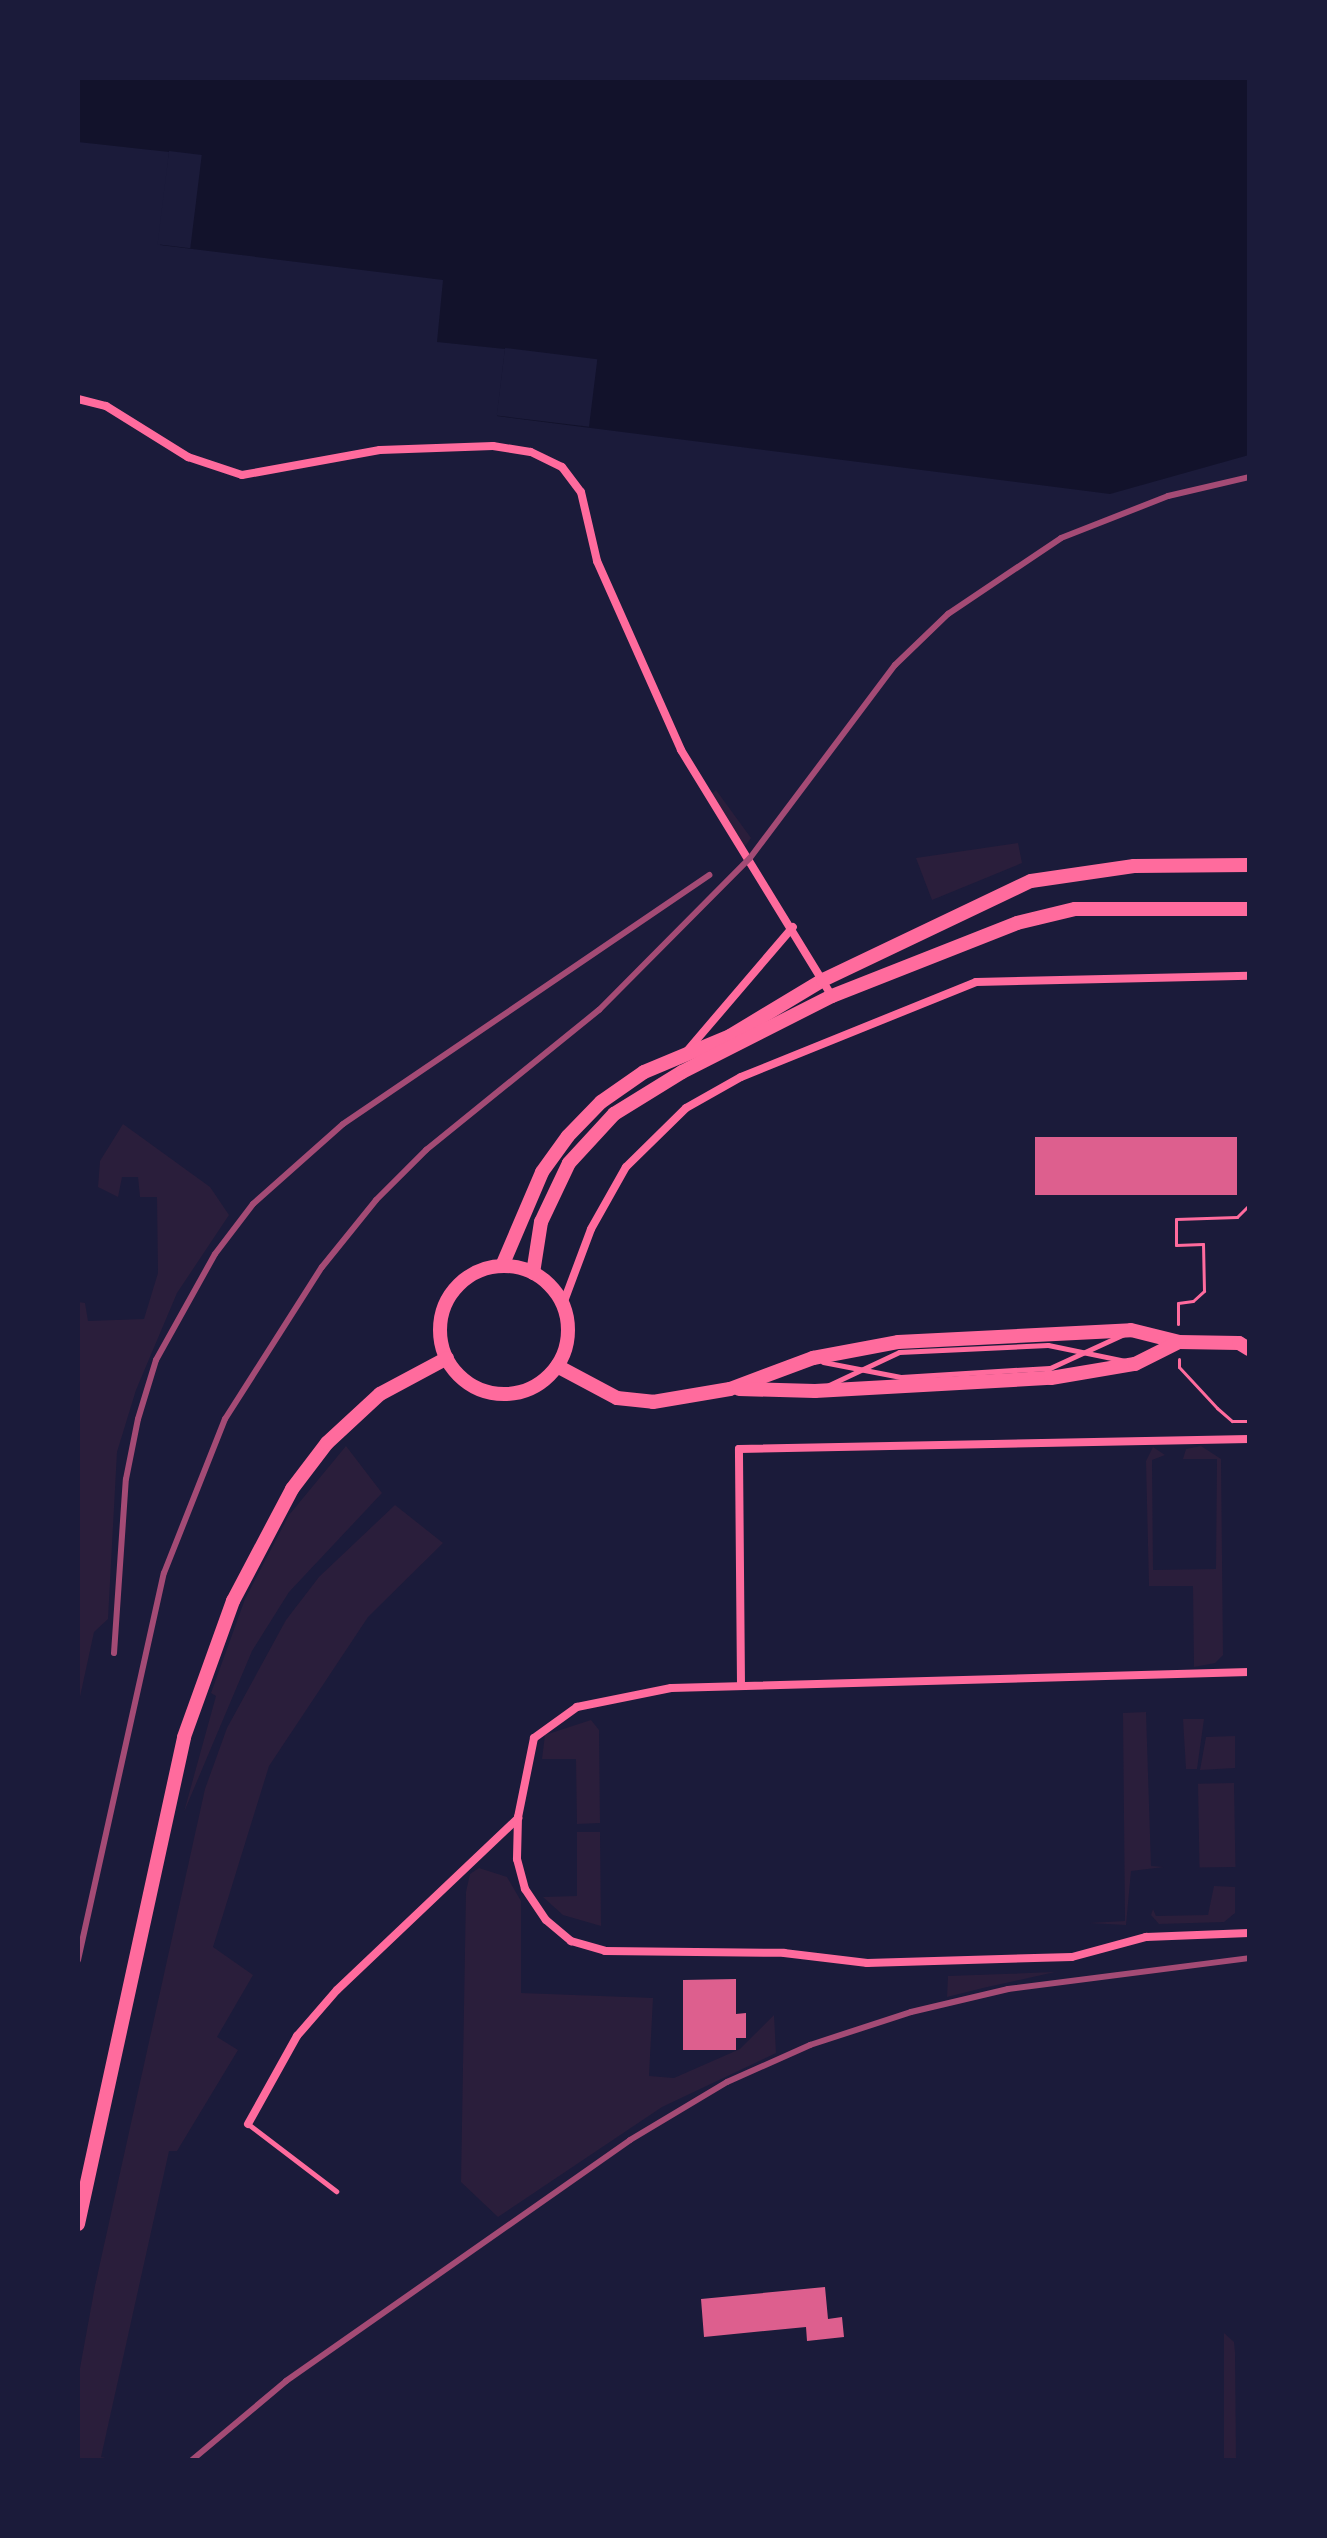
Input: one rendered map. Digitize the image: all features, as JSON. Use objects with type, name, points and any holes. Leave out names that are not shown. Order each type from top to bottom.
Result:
[{"type":"street","points":[[78,399],[106,406],[188,457],[242,475],[380,450],[493,446],[531,452],[562,467],[581,492],[597,561],[681,750],[751,868],[793,927],[832,996]]},
{"type":"street","points":[[502,1266],[542,1172],[568,1136],[601,1102],[644,1072],[730,1036],[823,980],[1031,881],[1134,866],[1249,865]]},
{"type":"street","points":[[533,1273],[541,1222],[569,1163],[606,1121],[640,1093],[832,996],[1017,923],[1075,909],[1249,909]]},
{"type":"street","points":[[684,1056],[793,927]]},
{"type":"street","points":[[563,1304],[533,1273],[502,1266],[463,1281],[446,1303],[440,1331],[447,1358],[466,1381],[492,1393],[522,1392],[557,1366],[568,1336],[563,1304],[591,1229],[626,1167],[686,1108],[741,1077],[976,982],[1249,976]]},
{"type":"street","points":[[557,1366],[628,1400],[668,1401],[730,1389],[813,1358],[898,1342],[1131,1330],[1179,1342],[1221,1340],[1249,1349]]},
{"type":"street","points":[[730,1389],[815,1391],[1051,1378],[1135,1364],[1179,1342]]},
{"type":"street","points":[[78,2224],[180,1751],[233,1601],[292,1489],[327,1443],[380,1394],[447,1358]]},
{"type":"street","points":[[741,1685],[739,1449],[1249,1439]]},
{"type":"street","points":[[1249,1672],[671,1688],[577,1707],[559,1717],[534,1738],[518,1817],[517,1859],[525,1889],[546,1920],[571,1941],[605,1951],[784,1953],[896,1963],[1072,1957],[1146,1937],[1249,1933]]},
{"type":"street","points":[[248,2124],[297,2036],[337,1990],[518,1817]]},
{"type":"lane","points":[[813,1358],[858,1372],[901,1377],[1050,1368],[1094,1351],[1131,1330]]},
{"type":"lane","points":[[815,1391],[899,1352],[1048,1345],[1094,1351],[1135,1364]]},
{"type":"lane","points":[[248,2124],[336,2191]]},
{"type":"path","points":[[1176,1245],[1176,1219],[1237,1217],[1249,1205]]},
{"type":"shaded area","points":[[78,78],[1249,78],[1249,455],[1110,494],[497,416],[505,349],[437,342],[443,280],[160,245],[169,152],[78,142]]},
{"type":"shaded area","points":[[716,790],[751,838],[743,849],[710,795]]},
{"type":"shaded area","points":[[1018,843],[1022,863],[932,900],[916,858]]},
{"type":"shaded area","points":[[123,1124],[210,1187],[229,1215],[177,1293],[136,1390],[117,1452],[108,1619],[94,1632],[78,1706],[78,1302],[85,1303],[88,1321],[144,1319],[158,1273],[157,1197],[140,1197],[138,1177],[122,1177],[118,1197],[98,1187],[100,1161]]},
{"type":"shaded area","points":[[346,1446],[382,1493],[289,1592],[252,1651],[184,1812],[216,1696],[211,1693],[245,1599],[289,1515]]},
{"type":"shaded area","points":[[1201,1446],[1221,1459],[1223,1655],[1215,1663],[1194,1667],[1193,1586],[1149,1586],[1146,1461],[1153,1447],[1165,1455],[1152,1460],[1153,1570],[1216,1569],[1217,1459],[1183,1459],[1186,1449]]},
{"type":"shaded area","points":[[395,1505],[443,1543],[368,1617],[269,1766],[213,1947],[253,1975],[217,2037],[238,2050],[177,2151],[169,2151],[101,2457],[116,2460],[78,2460],[78,2379],[95,2286],[205,1789],[227,1728],[286,1620],[319,1577]]},
{"type":"shaded area","points":[[1146,1712],[1151,1866],[1164,1867],[1131,1871],[1126,1925],[1089,1923],[1125,1921],[1123,1713]]},
{"type":"shaded area","points":[[1183,1719],[1204,1719],[1197,1769],[1186,1769]]},
{"type":"shaded area","points":[[591,1720],[599,1730],[600,1823],[577,1824],[576,1759],[542,1759],[545,1735]]},
{"type":"shaded area","points":[[1235,1736],[1235,1768],[1200,1770],[1206,1737]]},
{"type":"shaded area","points":[[1234,1783],[1235,1867],[1199,1868],[1198,1784]]},
{"type":"shaded area","points":[[577,1832],[600,1832],[601,1926],[563,1915],[543,1897],[577,1896]]},
{"type":"shaded area","points":[[479,1868],[507,1877],[521,1901],[521,1993],[653,1998],[649,2076],[674,2078],[740,2049],[774,2015],[776,2053],[662,2107],[498,2217],[461,2182],[466,1892],[470,1874]]},
{"type":"shaded area","points":[[1214,1886],[1235,1887],[1235,1913],[1224,1922],[1159,1924],[1151,1915],[1153,1909],[1156,1916],[1208,1915]]},
{"type":"shaded area","points":[[1055,1972],[983,1988],[947,1997],[948,1976]]},
{"type":"shaded area","points":[[1224,2333],[1234,2342],[1235,2352],[1236,2460],[1224,2460]]},
{"type":"pier","points":[[169,151],[202,155],[190,248],[158,244]]},
{"type":"pier","points":[[505,348],[597,359],[589,427],[497,415]]},
{"type":"building","points":[[1035,1137],[1237,1137],[1237,1195],[1035,1195]]},
{"type":"building","points":[[736,1979],[736,2014],[746,2013],[746,2038],[736,2038],[736,2050],[683,2050],[683,1980]]},
{"type":"building","points":[[825,2287],[828,2319],[842,2317],[844,2337],[807,2341],[806,2327],[704,2337],[701,2299]]},
{"type":"railway","points":[[78,1960],[164,1573],[225,1419],[322,1267],[376,1200],[426,1150],[599,1010],[750,858],[895,665],[948,614],[1061,538],[1168,496],[1249,477]]},
{"type":"railway","points":[[114,1653],[126,1479],[138,1419],[156,1360],[215,1254],[253,1204],[343,1124],[709,875]]},
{"type":"railway","points":[[192,2460],[286,2381],[630,2140],[727,2082],[810,2045],[911,2012],[1008,1989],[1249,1958]]}]
